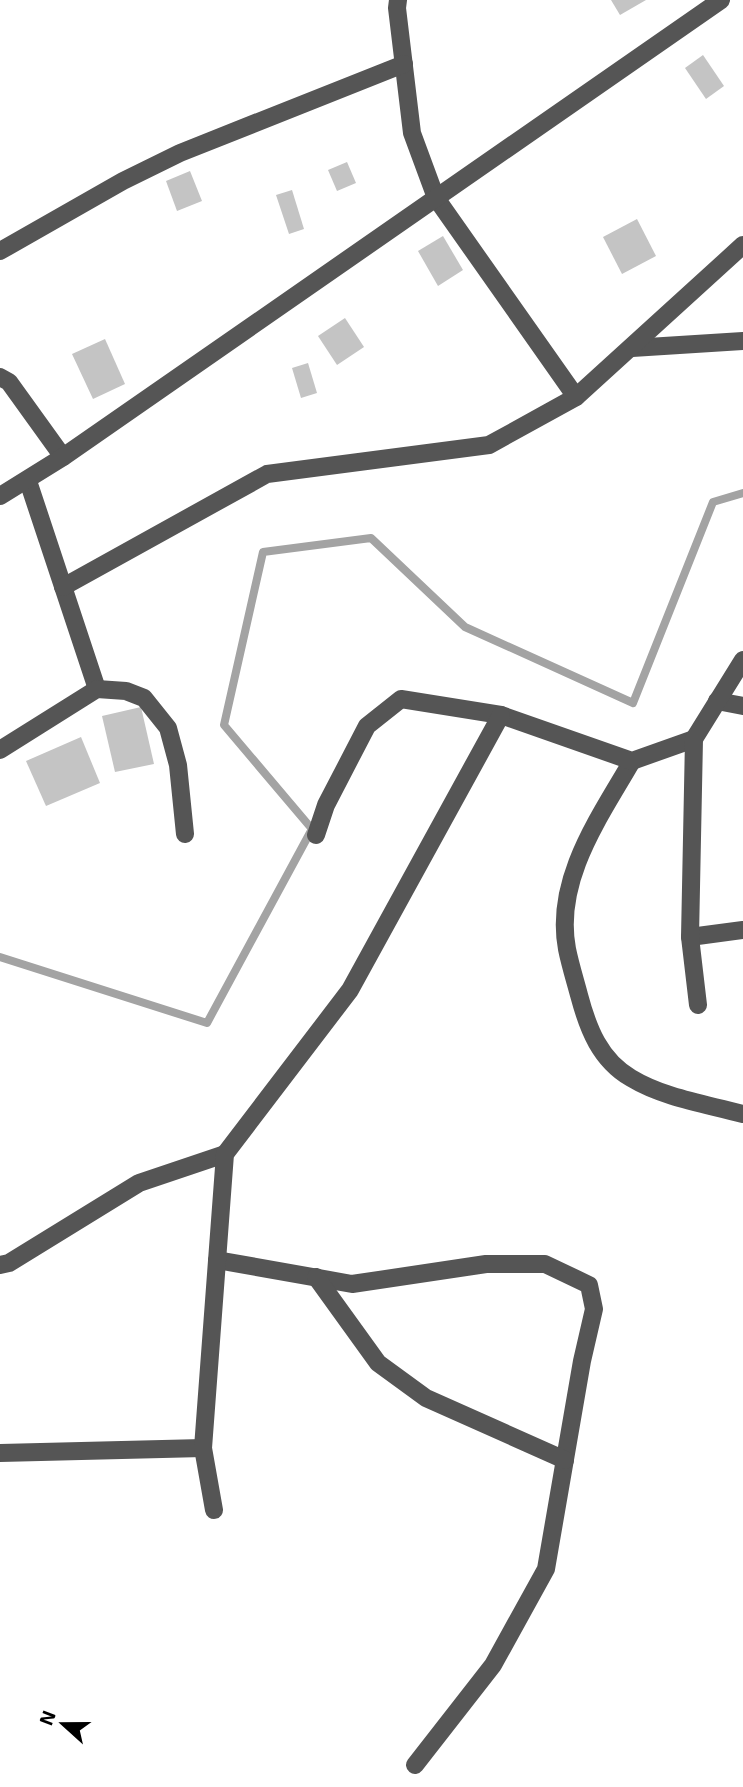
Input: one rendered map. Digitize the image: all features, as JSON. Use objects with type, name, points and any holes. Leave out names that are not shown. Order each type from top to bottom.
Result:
[{"type":"street","points":[[398,0],[412,133],[436,198],[576,397]]},
{"type":"street","points":[[0,496],[63,457],[721,0]]},
{"type":"street","points":[[0,251],[123,181],[180,153],[404,64]]},
{"type":"street","points":[[63,587],[267,474],[489,445],[576,397],[743,245]]},
{"type":"street","points":[[632,348],[743,341]]},
{"type":"street","points":[[0,377],[9,382],[63,457]]},
{"type":"street","points":[[28,481],[97,689]]},
{"type":"street","points":[[698,1005],[690,937],[694,739],[743,660]]},
{"type":"street","points":[[0,750],[97,689],[126,691],[144,698],[168,728],[178,765],[186,834]]},
{"type":"street","points":[[316,835],[326,804],[367,726],[401,699],[502,715],[632,761],[694,739]]},
{"type":"street","points":[[717,701],[743,706]]},
{"type":"street","points":[[214,1510],[203,1448],[225,1154],[350,990],[502,715]]},
{"type":"street","points":[[632,761],[577,860],[566,900],[566,946],[583,1013],[603,1058],[632,1079],[668,1094],[743,1114]]},
{"type":"street","points":[[690,937],[743,930]]},
{"type":"street","points":[[0,1265],[9,1263],[139,1183],[225,1154]]},
{"type":"street","points":[[217,1260],[352,1284],[486,1264],[545,1264],[589,1285],[594,1309],[582,1361],[546,1569],[493,1665],[415,1765]]},
{"type":"street","points":[[316,1277],[379,1363],[417,1391],[565,1460]]},
{"type":"street","points":[[0,1453],[203,1448]]},
{"type":"building","points":[[611,0],[646,0],[620,15]]},
{"type":"building","points":[[703,55],[724,86],[706,99],[685,68]]},
{"type":"building","points":[[347,162],[356,183],[337,191],[328,170]]},
{"type":"building","points":[[190,171],[202,201],[177,211],[166,181]]},
{"type":"building","points":[[292,190],[304,229],[289,234],[276,195]]},
{"type":"building","points":[[637,219],[656,256],[622,274],[603,237]]},
{"type":"building","points":[[443,236],[463,270],[438,286],[418,251]]},
{"type":"building","points":[[345,318],[364,347],[337,365],[318,336]]},
{"type":"building","points":[[105,339],[125,384],[93,399],[72,354]]},
{"type":"building","points":[[308,363],[317,393],[301,398],[292,368]]},
{"type":"building","points":[[141,707],[154,764],[115,772],[102,716]]},
{"type":"building","points":[[81,737],[100,783],[46,806],[26,761]]},
{"type":"waterway","points":[[0,957],[207,1023],[312,829],[224,725],[263,552],[371,538],[465,627],[633,703],[713,502],[743,493]]}]
